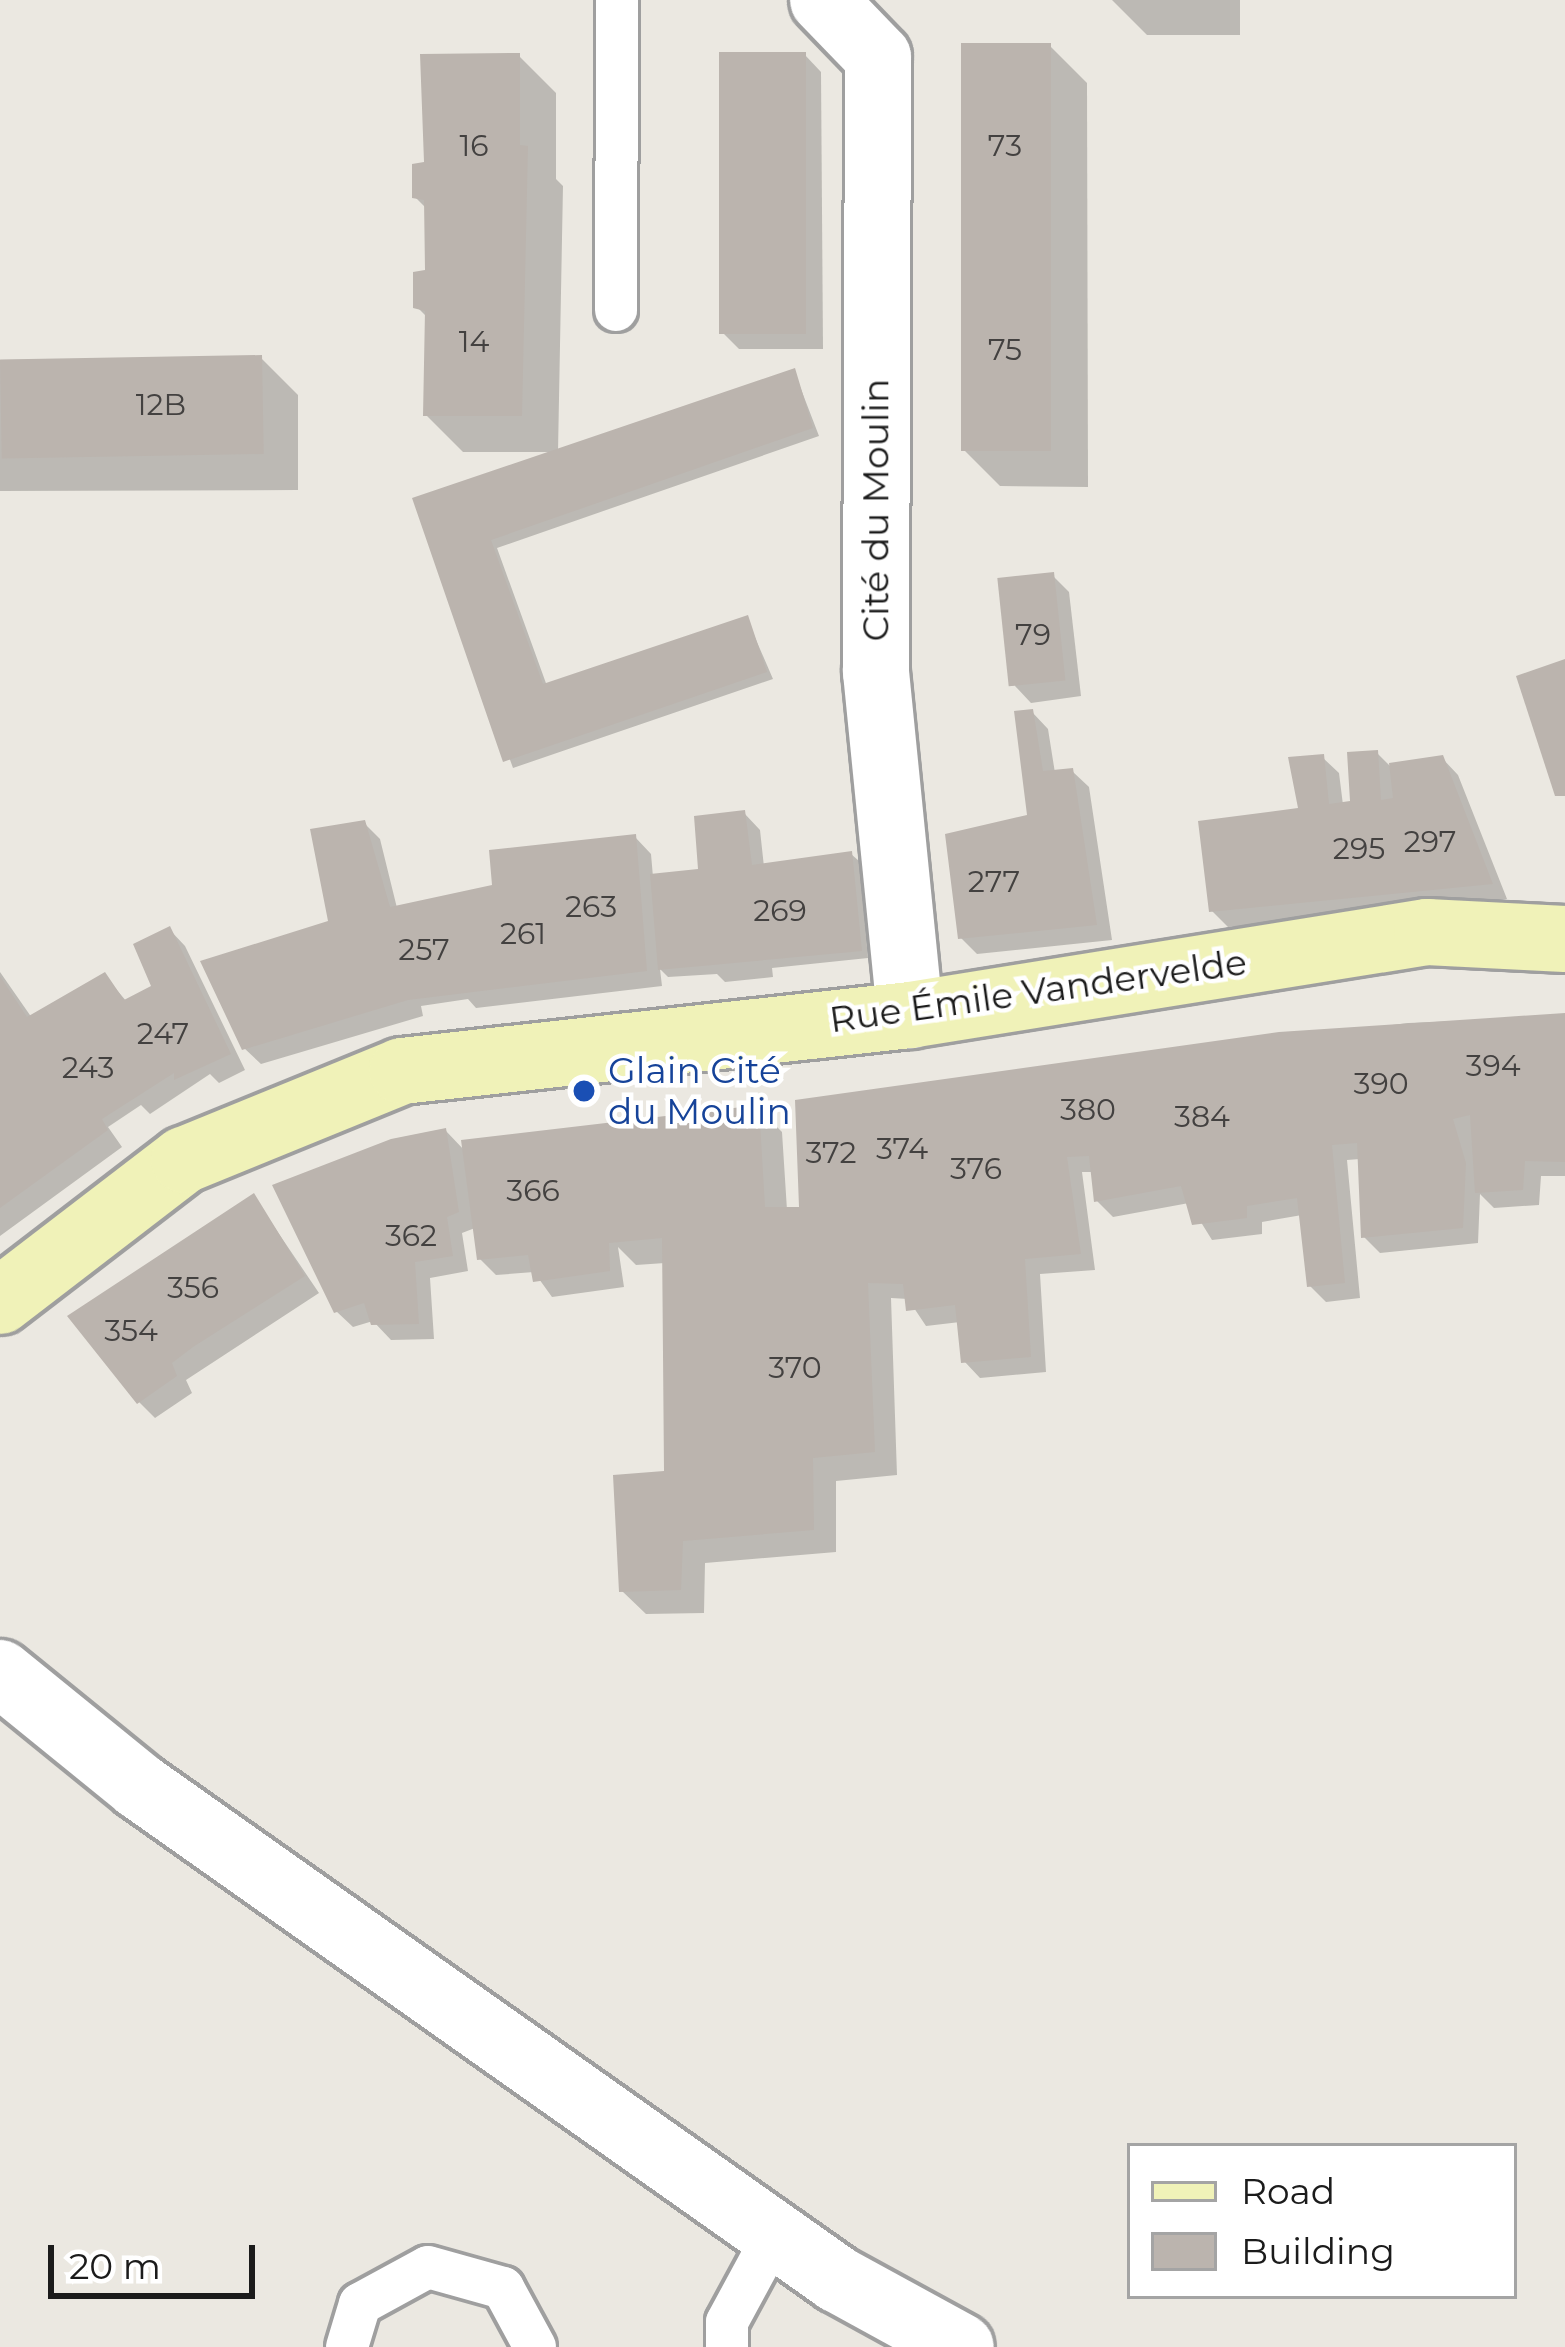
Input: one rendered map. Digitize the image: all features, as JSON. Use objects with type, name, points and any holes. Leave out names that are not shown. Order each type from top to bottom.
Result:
[{"type":"main road","name":"Rue Émile Vandervelde","points":[[0,1300],[184,1160],[402,1070],[910,1015],[1426,932],[1565,939]]},
{"type":"street","name":"Cité du Moulin","points":[[839,6],[878,57],[876,673],[910,1015]]},
{"type":"street","points":[[0,1672],[139,1786],[774,2235],[961,2347]]},
{"type":"lane","points":[[616,0],[616,310]]},
{"type":"lane","points":[[727,2347],[727,2322],[774,2235]]},
{"type":"lane","points":[[347,2347],[360,2304],[428,2267],[503,2288],[535,2347]]},
{"type":"building","points":[[961,43],[1051,43],[1051,451],[961,451]]},
{"type":"building","points":[[719,52],[806,52],[806,334],[719,334]]},
{"type":"building","points":[[520,53],[520,145],[528,146],[522,416],[423,416],[425,311],[413,308],[413,272],[425,270],[424,200],[412,198],[412,164],[424,162],[420,54]]},
{"type":"building","points":[[262,355],[264,454],[2,459],[0,360]]},
{"type":"building","points":[[795,368],[813,428],[491,540],[543,684],[748,615],[767,672],[503,762],[412,498]]},
{"type":"building","points":[[1054,572],[1065,680],[1009,686],[997,578]]},
{"type":"building","points":[[1565,659],[1565,796],[1555,796],[1516,676]]},
{"type":"building","points":[[1033,709],[1043,771],[1073,768],[1097,925],[958,939],[945,834],[1027,815],[1014,711]]},
{"type":"building","points":[[1378,750],[1381,800],[1393,798],[1389,763],[1443,755],[1493,884],[1209,912],[1198,821],[1298,808],[1288,757],[1324,754],[1329,804],[1350,801],[1347,752]]},
{"type":"building","points":[[745,810],[752,865],[852,851],[862,951],[658,970],[650,874],[698,869],[694,816]]},
{"type":"building","points":[[365,820],[390,907],[492,885],[489,850],[636,834],[647,971],[408,1000],[242,1050],[200,961],[328,921],[310,829]]},
{"type":"building","points":[[170,926],[231,1054],[174,1080],[174,1073],[102,1119],[108,1130],[0,1208],[0,976],[27,1017],[105,972],[124,1000],[151,986],[133,944]]},
{"type":"building","points":[[1565,1013],[1565,1162],[1525,1161],[1523,1190],[1475,1193],[1470,1115],[1453,1119],[1466,1163],[1463,1228],[1361,1238],[1357,1143],[1332,1145],[1345,1283],[1307,1287],[1297,1198],[1247,1206],[1247,1218],[1192,1225],[1181,1186],[1094,1202],[1089,1156],[1067,1157],[1081,1254],[1025,1259],[1031,1357],[961,1363],[955,1305],[906,1311],[903,1284],[868,1283],[875,1452],[813,1458],[814,1530],[683,1541],[681,1590],[619,1592],[613,1475],[664,1471],[662,1238],[609,1243],[610,1271],[533,1282],[528,1255],[477,1260],[461,1140],[759,1105],[765,1207],[799,1207],[795,1100],[1279,1032]]},
{"type":"building","points":[[446,1128],[459,1212],[447,1217],[453,1256],[415,1262],[419,1324],[371,1325],[364,1303],[334,1313],[272,1185],[391,1139]]},
{"type":"building","points":[[254,1193],[305,1276],[172,1363],[177,1376],[137,1404],[67,1316]]},
{"type":"place","name":"Glain Cité du Moulin","points":[[584,1091]]}]
